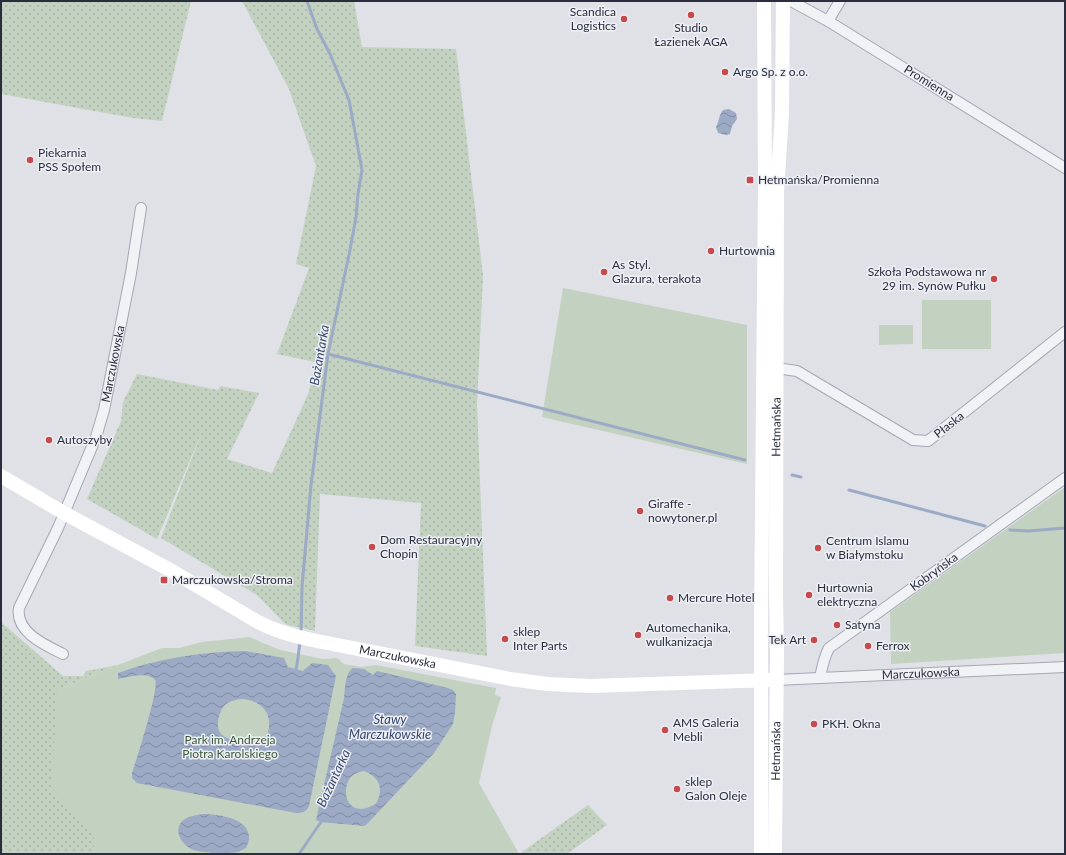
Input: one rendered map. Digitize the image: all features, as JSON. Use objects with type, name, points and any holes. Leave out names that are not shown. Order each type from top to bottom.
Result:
[{"type":"main road","name":"Hetmańska","points":[[761,854],[761,618],[765,186],[764,1]]},
{"type":"main road","name":"Hetmańska","points":[[775,854],[777,654],[777,192],[782,113],[783,1]]},
{"type":"main road","points":[[764,58],[767,52],[774,50],[777,50],[783,54]]},
{"type":"main road","name":"Marczukowska","points":[[1,476],[172,571],[258,622],[291,635],[535,683],[590,686],[776,680]]},
{"type":"main road","points":[[761,618],[767,623],[776,619]]},
{"type":"main road","points":[[762,740],[767,735],[772,736],[776,740]]},
{"type":"street","name":"Promienna","points":[[791,1],[828,21],[1065,168]]},
{"type":"street","points":[[828,21],[840,1]]},
{"type":"street","name":"Marczukowska","points":[[63,654],[37,640],[25,630],[20,622],[18,614],[19,608],[64,512],[100,426],[131,273],[141,208]]},
{"type":"street","name":"Płaska","points":[[776,368],[797,371],[913,440],[928,441],[1065,332]]},
{"type":"street","name":"Kobryńska","points":[[820,678],[825,655],[832,645],[1065,478]]},
{"type":"street","name":"Marczukowska","points":[[776,680],[1065,667]]},
{"type":"green space","points":[[1,1],[191,1],[162,121],[133,118],[1,94]]},
{"type":"green space","points":[[242,1],[354,1],[362,47],[456,49],[483,275],[477,405],[487,656],[415,646],[421,503],[320,494],[315,631],[284,623],[257,595],[161,538],[203,429],[157,539],[87,499],[121,421],[123,402],[137,374],[218,390],[220,386],[259,393],[227,459],[272,473],[309,392],[315,362],[277,354],[309,268],[296,264],[316,166],[289,89]]},
{"type":"green space","points":[[563,288],[747,325],[747,464],[542,417]]},
{"type":"green space","points":[[922,300],[991,300],[991,349],[922,349]]},
{"type":"green space","points":[[879,325],[913,325],[913,344],[879,345]]},
{"type":"green space","points":[[1065,487],[1065,653],[891,664],[890,612]]},
{"type":"green space","points":[[1,622],[63,676],[83,676],[86,671],[118,665],[57,690],[109,854],[1,854]]},
{"type":"green space","name":"Park im. Andrzeja Piotra Karolskiego","points":[[250,637],[280,650],[323,659],[337,658],[344,664],[361,667],[376,665],[496,688],[495,695],[501,697],[492,726],[479,783],[519,854],[94,854],[94,836],[52,788],[57,690],[162,648],[179,648],[202,642]]},
{"type":"green space","points":[[588,805],[607,825],[567,854],[519,854]]},
{"type":"water","points":[[729,109],[736,113],[737,119],[732,126],[730,134],[726,135],[718,133],[716,127],[721,114],[723,110]]},
{"type":"water","name":"Stawy Marczukowskie","points":[[245,651],[284,658],[288,667],[303,671],[312,663],[328,665],[336,676],[309,806],[304,812],[296,813],[137,783],[132,778],[132,773],[151,709],[156,685],[155,680],[152,677],[143,675],[118,679],[118,673],[149,663],[197,654]],"holes":[[[246,699],[256,703],[267,713],[269,718],[269,730],[266,736],[257,740],[237,741],[222,735],[218,728],[218,719],[221,710],[229,702]]]},
{"type":"water","name":"Stawy Marczukowskie","points":[[353,668],[364,669],[373,675],[377,671],[448,688],[453,690],[456,694],[453,724],[434,753],[364,826],[321,822],[316,820],[344,698],[346,682],[350,670]],"holes":[[[364,771],[377,780],[380,788],[380,793],[376,804],[361,809],[355,808],[351,805],[346,796],[349,780],[353,775],[359,772]]]},
{"type":"water","points":[[203,814],[224,816],[245,826],[249,839],[246,848],[234,853],[221,853],[195,850],[187,846],[179,835],[178,831],[181,823],[187,818]]},
{"type":"waterway","name":"Bażantarka","points":[[301,634],[302,587],[311,485],[328,354],[350,250],[362,170],[349,100],[330,54],[317,29],[307,1]]},
{"type":"waterway","points":[[328,354],[745,460]]},
{"type":"waterway","points":[[792,475],[801,477]]},
{"type":"waterway","points":[[849,490],[985,526]]},
{"type":"waterway","points":[[1010,530],[1028,531],[1065,528]]},
{"type":"waterway","name":"Bażantarka","points":[[295,672],[300,642]]},
{"type":"waterway","name":"Bażantarka","points":[[299,854],[323,819]]},
{"type":"place","name":"Studio Łazienek AGA","points":[[691,15]]},
{"type":"place","name":"Scandica Logistics","points":[[624,19]]},
{"type":"place","name":"Argo Sp. z o.o.","points":[[725,72]]},
{"type":"place","name":"Piekarnia PSS Społem","points":[[30,160]]},
{"type":"place","name":"Hetmańska/Promienna","points":[[750,180]]},
{"type":"place","name":"Hurtownia","points":[[711,251]]},
{"type":"place","name":"As Styl. Glazura, terakota","points":[[604,272]]},
{"type":"place","name":"Szkoła Podstawowa nr 29 im. Synów Pułku","points":[[994,279]]},
{"type":"place","name":"Autoszyby","points":[[49,440]]},
{"type":"place","name":"Giraffe - nowytoner.pl","points":[[640,511]]},
{"type":"place","name":"Dom Restauracyjny Chopin","points":[[372,547]]},
{"type":"place","name":"Centrum Islamu w Białymstoku","points":[[818,548]]},
{"type":"place","name":"Marczukowska/Stroma","points":[[164,580]]},
{"type":"place","name":"Hurtownia elektryczna","points":[[809,595]]},
{"type":"place","name":"Mercure Hotel","points":[[670,598]]},
{"type":"place","name":"Satyna","points":[[837,625]]},
{"type":"place","name":"Automechanika, wulkanizacja","points":[[638,635]]},
{"type":"place","name":"sklep Inter Parts","points":[[505,639]]},
{"type":"place","name":"Tek Art","points":[[814,640]]},
{"type":"place","name":"Ferrox","points":[[868,646]]},
{"type":"place","name":"PKH. Okna","points":[[814,724]]},
{"type":"place","name":"AMS Galeria Mebli","points":[[665,730]]},
{"type":"place","name":"sklep Galon Oleje","points":[[677,789]]}]
